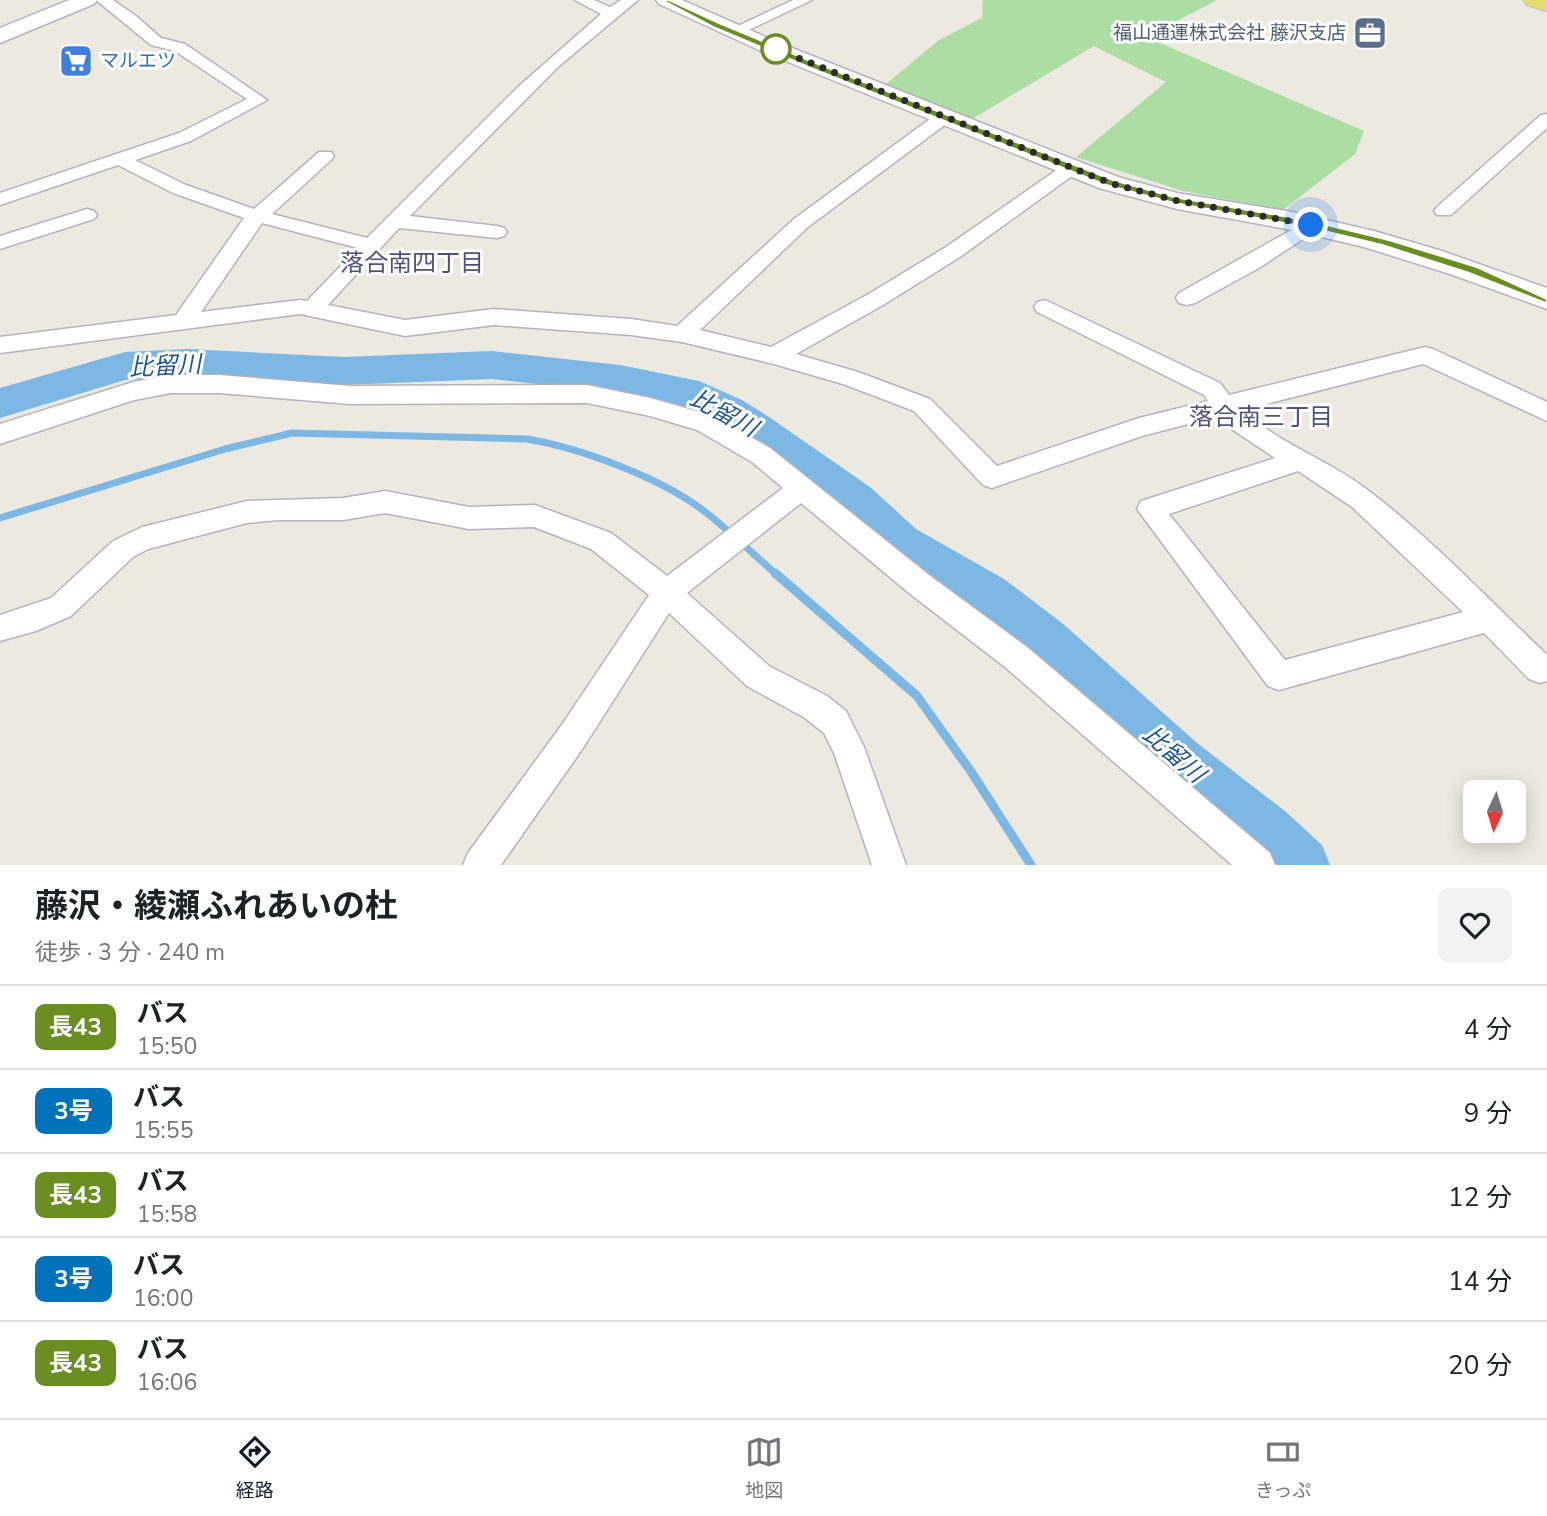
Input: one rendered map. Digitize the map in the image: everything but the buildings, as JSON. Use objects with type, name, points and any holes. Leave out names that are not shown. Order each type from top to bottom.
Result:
[{"type":"main road","points":[[1535,0],[1547,4]]},
{"type":"street","points":[[0,36],[87,0]]},
{"type":"street","points":[[0,199],[185,137],[259,100],[180,47],[156,42],[131,19],[103,0]]},
{"type":"street","points":[[582,0],[611,13]]},
{"type":"street","points":[[313,308],[535,78],[611,13],[631,0]]},
{"type":"street","points":[[666,0],[733,32],[1070,169],[1174,200],[1311,225],[1413,250],[1547,299]]},
{"type":"street","points":[[733,32],[805,0]]},
{"type":"street","points":[[682,334],[801,223],[944,117]]},
{"type":"street","points":[[1444,211],[1547,119]]},
{"type":"street","points":[[184,320],[251,222],[326,156]]},
{"type":"street","points":[[120,159],[147,175],[199,198],[371,245]]},
{"type":"street","points":[[774,356],[875,300],[953,252],[1070,169]]},
{"type":"street","points":[[0,243],[87,215]]},
{"type":"street","points":[[395,221],[497,232]]},
{"type":"street","points":[[1187,298],[1252,263],[1311,225]]},
{"type":"street","points":[[1045,307],[1212,389],[1221,405],[1240,423],[1360,498],[1545,670]]},
{"type":"street","points":[[0,345],[184,320],[313,308],[405,328],[494,317],[595,322],[682,334],[774,356],[850,378],[922,405],[992,478],[1139,427],[1425,355],[1547,412]]},
{"type":"street","points":[[0,434],[133,391],[171,384],[219,384],[350,395],[587,394],[650,407],[705,423],[761,455],[919,584],[1016,657],[1258,865]]},
{"type":"street","points":[[1301,460],[1150,509],[1279,676],[1488,619]]},
{"type":"street","points":[[480,865],[572,737],[667,592],[803,487]]},
{"type":"street","points":[[0,628],[61,607],[122,549],[142,540],[247,512],[343,509],[385,502],[469,518],[535,516],[601,541],[667,592],[758,676],[816,707],[835,722],[848,747],[889,865]]},
{"type":"green space","points":[[983,0],[1217,0],[1146,37],[1364,131],[1355,154],[1283,210],[1183,191],[1076,157],[1166,82],[1094,46],[972,119],[885,85],[939,40],[982,18]]},
{"type":"waterway","name":"比留川","points":[[0,403],[125,366],[188,363],[344,371],[491,365],[620,379],[685,391],[728,411],[755,428],[855,500],[900,542],[988,594],[1045,639],[1178,762],[1266,832],[1302,865]]},
{"type":"waterway","points":[[0,518],[225,449],[292,433],[527,439],[595,457],[666,487],[704,511],[777,575]]},
{"type":"waterway","points":[[775,573],[917,696],[972,773],[1031,865]]},
{"type":"bus line","name":"長43","points":[[666,0],[716,25],[815,66],[1110,183],[1174,200],[1311,225],[1385,242],[1473,270],[1547,299]]},
{"type":"place","name":"福山通運株式会社 藤沢支店","points":[[1370,33]]},
{"type":"place","name":"マルエツ","points":[[76,61]]},
{"type":"district","name":"落合南四丁目","points":[[412,263]]},
{"type":"district","name":"落合南三丁目","points":[[1261,417]]},
{"type":"route","points":[[776,49],[1110,183],[1174,200],[1311,225]]}]
